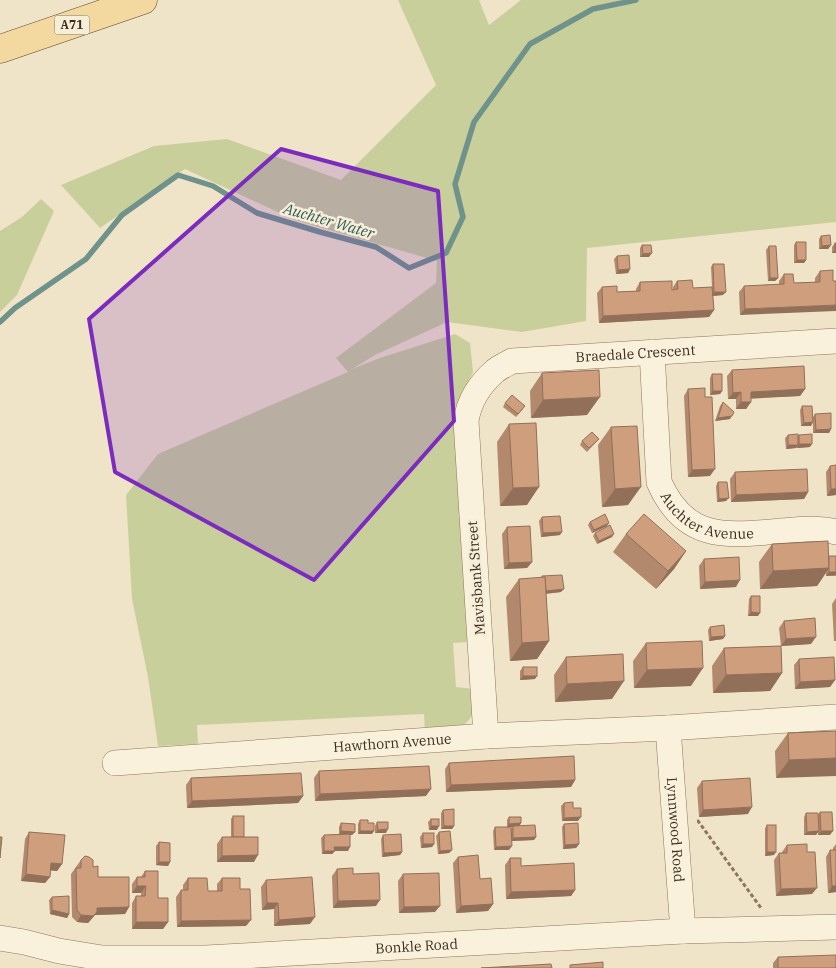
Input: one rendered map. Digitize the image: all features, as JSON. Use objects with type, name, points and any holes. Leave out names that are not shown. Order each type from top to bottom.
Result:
[{"type":"main road","name":"A71","points":[[0,49],[143,0]]},
{"type":"street","name":"Braedale Crescent","points":[[466,421],[468,408],[483,384],[496,370],[512,361],[836,341]]},
{"type":"street","name":"Auchter Avenue","points":[[652,352],[659,482],[664,495],[689,523],[711,532],[732,534],[815,529],[836,532]]},
{"type":"street","name":"Mavisbank Street","points":[[466,421],[486,736]]},
{"type":"street","points":[[668,728],[836,717]]},
{"type":"street","name":"Hawthorn Avenue","points":[[115,763],[486,736],[668,728]]},
{"type":"street","name":"Lynnwood Road","points":[[668,728],[683,931]]},
{"type":"street","name":"Bonkle Road","points":[[0,938],[58,951],[102,958],[353,959],[683,931],[836,927]]},
{"type":"path","points":[[675,822],[698,821],[776,928]]},
{"type":"highlighted area","points":[[281,149],[438,191],[454,421],[314,580],[115,472],[89,319]]},
{"type":"green space","points":[[398,0],[479,0],[489,25],[521,0],[836,0],[836,222],[587,248],[586,321],[522,332],[447,322],[375,355],[352,369],[455,334],[470,343],[473,372],[456,409],[470,642],[453,643],[456,687],[475,689],[473,713],[469,720],[459,728],[425,732],[424,714],[197,725],[198,744],[158,746],[148,677],[132,599],[126,495],[158,454],[348,372],[336,358],[436,283],[437,261],[295,220],[185,169],[100,228],[61,185],[154,146],[227,139],[341,180],[436,85]]},
{"type":"green space","points":[[41,199],[54,211],[17,295],[0,312],[0,231],[22,217]]},
{"type":"building","points":[[830,235],[831,245],[822,246],[821,236]]},
{"type":"building","points":[[796,242],[806,242],[806,260],[797,260]]},
{"type":"building","points":[[642,245],[651,245],[652,253],[643,254]]},
{"type":"building","points":[[769,246],[776,246],[778,278],[770,278]]},
{"type":"building","points":[[629,255],[630,269],[618,270],[617,256]]},
{"type":"building","points":[[713,264],[724,264],[726,292],[714,292]]},
{"type":"building","points":[[833,270],[833,281],[836,281],[836,305],[745,309],[744,286],[784,284],[784,274],[793,274],[794,283],[820,282],[820,271]]},
{"type":"building","points":[[692,280],[693,288],[712,287],[714,310],[603,316],[602,287],[617,286],[617,292],[640,291],[640,282],[672,281],[672,290],[678,289],[677,281]]},
{"type":"building","points":[[804,366],[805,389],[751,392],[751,402],[741,402],[741,392],[733,393],[732,370]]},
{"type":"building","points":[[599,370],[600,397],[543,400],[542,373]]},
{"type":"building","points":[[712,374],[722,374],[722,391],[713,391]]},
{"type":"building","points":[[705,388],[705,397],[712,397],[715,469],[692,470],[688,389]]},
{"type":"building","points":[[512,395],[525,406],[518,414],[505,403]]},
{"type":"building","points":[[723,402],[734,412],[732,416],[718,418]]},
{"type":"building","points":[[802,406],[812,406],[813,422],[804,423]]},
{"type":"building","points":[[831,413],[831,429],[816,430],[815,414]]},
{"type":"building","points":[[536,423],[539,487],[513,488],[509,424]]},
{"type":"building","points":[[637,426],[641,487],[615,489],[611,427]]},
{"type":"building","points":[[592,432],[599,439],[589,448],[582,441]]},
{"type":"building","points":[[798,434],[798,445],[788,445],[788,435]]},
{"type":"building","points":[[812,434],[812,444],[799,444],[799,435]]},
{"type":"building","points":[[836,465],[836,489],[831,489],[830,466]]},
{"type":"building","points":[[807,469],[808,492],[736,495],[735,472]]},
{"type":"building","points":[[718,482],[727,482],[729,498],[719,499]]},
{"type":"building","points":[[605,514],[609,523],[594,530],[590,522]]},
{"type":"building","points":[[644,514],[686,551],[668,571],[626,534]]},
{"type":"building","points":[[560,516],[562,532],[543,533],[542,517]]},
{"type":"building","points":[[610,525],[614,534],[599,541],[595,533]]},
{"type":"building","points":[[530,526],[532,562],[509,563],[507,527]]},
{"type":"building","points":[[828,541],[829,568],[773,571],[772,544]]},
{"type":"building","points":[[829,556],[836,556],[836,572],[829,572]]},
{"type":"building","points":[[739,557],[740,580],[705,582],[704,559]]},
{"type":"building","points":[[562,575],[564,589],[546,591],[545,577],[542,578],[542,576]]},
{"type":"building","points":[[545,577],[549,641],[522,643],[519,579]]},
{"type":"building","points":[[751,596],[760,596],[760,613],[751,612]]},
{"type":"building","points":[[815,618],[816,637],[786,639],[784,621]]},
{"type":"building","points":[[724,625],[725,636],[711,637],[710,627]]},
{"type":"building","points":[[702,641],[703,668],[647,670],[646,643]]},
{"type":"building","points":[[781,646],[782,673],[726,675],[724,648]]},
{"type":"building","points":[[623,654],[624,681],[567,684],[566,657]]},
{"type":"building","points":[[834,657],[835,680],[800,682],[799,659]]},
{"type":"building","points":[[523,667],[537,667],[537,676],[523,676]]},
{"type":"building","points":[[836,731],[836,758],[789,760],[788,733]]},
{"type":"building","points":[[574,756],[575,780],[451,785],[449,763]]},
{"type":"building","points":[[429,766],[431,789],[320,794],[319,771]]},
{"type":"building","points":[[301,773],[303,796],[192,801],[191,778]]},
{"type":"building","points":[[750,778],[752,807],[703,810],[702,781]]},
{"type":"building","points":[[573,802],[573,808],[581,808],[581,817],[564,818],[564,803]]},
{"type":"building","points":[[454,809],[454,826],[444,826],[443,810]]},
{"type":"building","points":[[820,812],[832,812],[833,831],[821,831]]},
{"type":"building","points":[[806,813],[818,813],[819,831],[807,832]]},
{"type":"building","points":[[233,816],[244,816],[244,837],[233,837]]},
{"type":"building","points":[[509,817],[521,817],[521,823],[509,824]]},
{"type":"building","points":[[431,819],[439,819],[439,826],[431,826]]},
{"type":"building","points":[[360,820],[368,820],[368,823],[374,823],[374,831],[360,831]]},
{"type":"building","points":[[377,822],[388,822],[388,829],[378,830]]},
{"type":"building","points":[[341,823],[355,824],[355,832],[341,831]]},
{"type":"building","points":[[578,823],[579,844],[565,845],[564,824]]},
{"type":"building","points":[[535,825],[536,837],[513,838],[513,826]]},
{"type":"building","points":[[767,825],[776,825],[776,852],[767,852]]},
{"type":"building","points":[[495,827],[511,827],[512,846],[496,847]]},
{"type":"building","points":[[450,831],[452,850],[440,851],[439,832]]},
{"type":"building","points":[[29,832],[65,835],[62,864],[51,863],[50,877],[26,874]]},
{"type":"building","points":[[423,833],[434,833],[434,844],[423,844]]},
{"type":"building","points":[[350,834],[350,847],[334,847],[335,851],[324,851],[324,835]]},
{"type":"building","points":[[401,834],[402,852],[384,853],[383,835]]},
{"type":"building","points":[[0,837],[2,837],[0,858]]},
{"type":"building","points":[[222,837],[258,837],[258,855],[222,856]]},
{"type":"building","points":[[159,842],[170,843],[170,862],[159,862]]},
{"type":"building","points":[[807,844],[807,852],[815,852],[817,888],[781,889],[779,853],[787,853],[787,845]]},
{"type":"building","points":[[830,850],[836,850],[836,886],[832,886]]},
{"type":"building","points":[[478,855],[480,879],[491,878],[493,904],[461,906],[458,857]]},
{"type":"building","points":[[85,856],[93,860],[93,867],[98,866],[98,877],[129,877],[129,907],[97,908],[97,912],[93,916],[81,915],[77,910],[76,868],[81,868],[81,860]]},
{"type":"building","points":[[510,858],[521,858],[521,866],[574,863],[575,890],[511,892]]},
{"type":"building","points":[[353,868],[353,874],[379,873],[380,900],[338,901],[337,869]]},
{"type":"building","points":[[145,871],[158,871],[158,898],[168,898],[168,922],[136,922],[136,896],[145,896],[146,886],[137,886],[137,877],[145,877]]},
{"type":"building","points":[[439,873],[440,906],[404,907],[403,874]]},
{"type":"building","points":[[312,877],[315,917],[279,920],[278,903],[267,903],[266,880]]},
{"type":"building","points":[[188,878],[207,878],[208,891],[222,891],[222,878],[240,878],[240,889],[250,889],[251,920],[181,921],[181,890],[188,890]]},
{"type":"building","points":[[69,896],[69,914],[52,910],[52,897]]},
{"type":"building","points":[[836,955],[836,968],[778,968],[778,957]]},
{"type":"building","points":[[603,962],[603,968],[570,968],[570,965]]},
{"type":"building","points":[[551,964],[552,968],[481,968]]},
{"type":"waterway","name":"Auchter Water","points":[[0,322],[15,308],[86,259],[122,215],[178,175],[213,186],[257,213],[376,247],[409,268],[446,253],[463,217],[455,184],[474,122],[530,44],[593,9],[636,0]]}]
